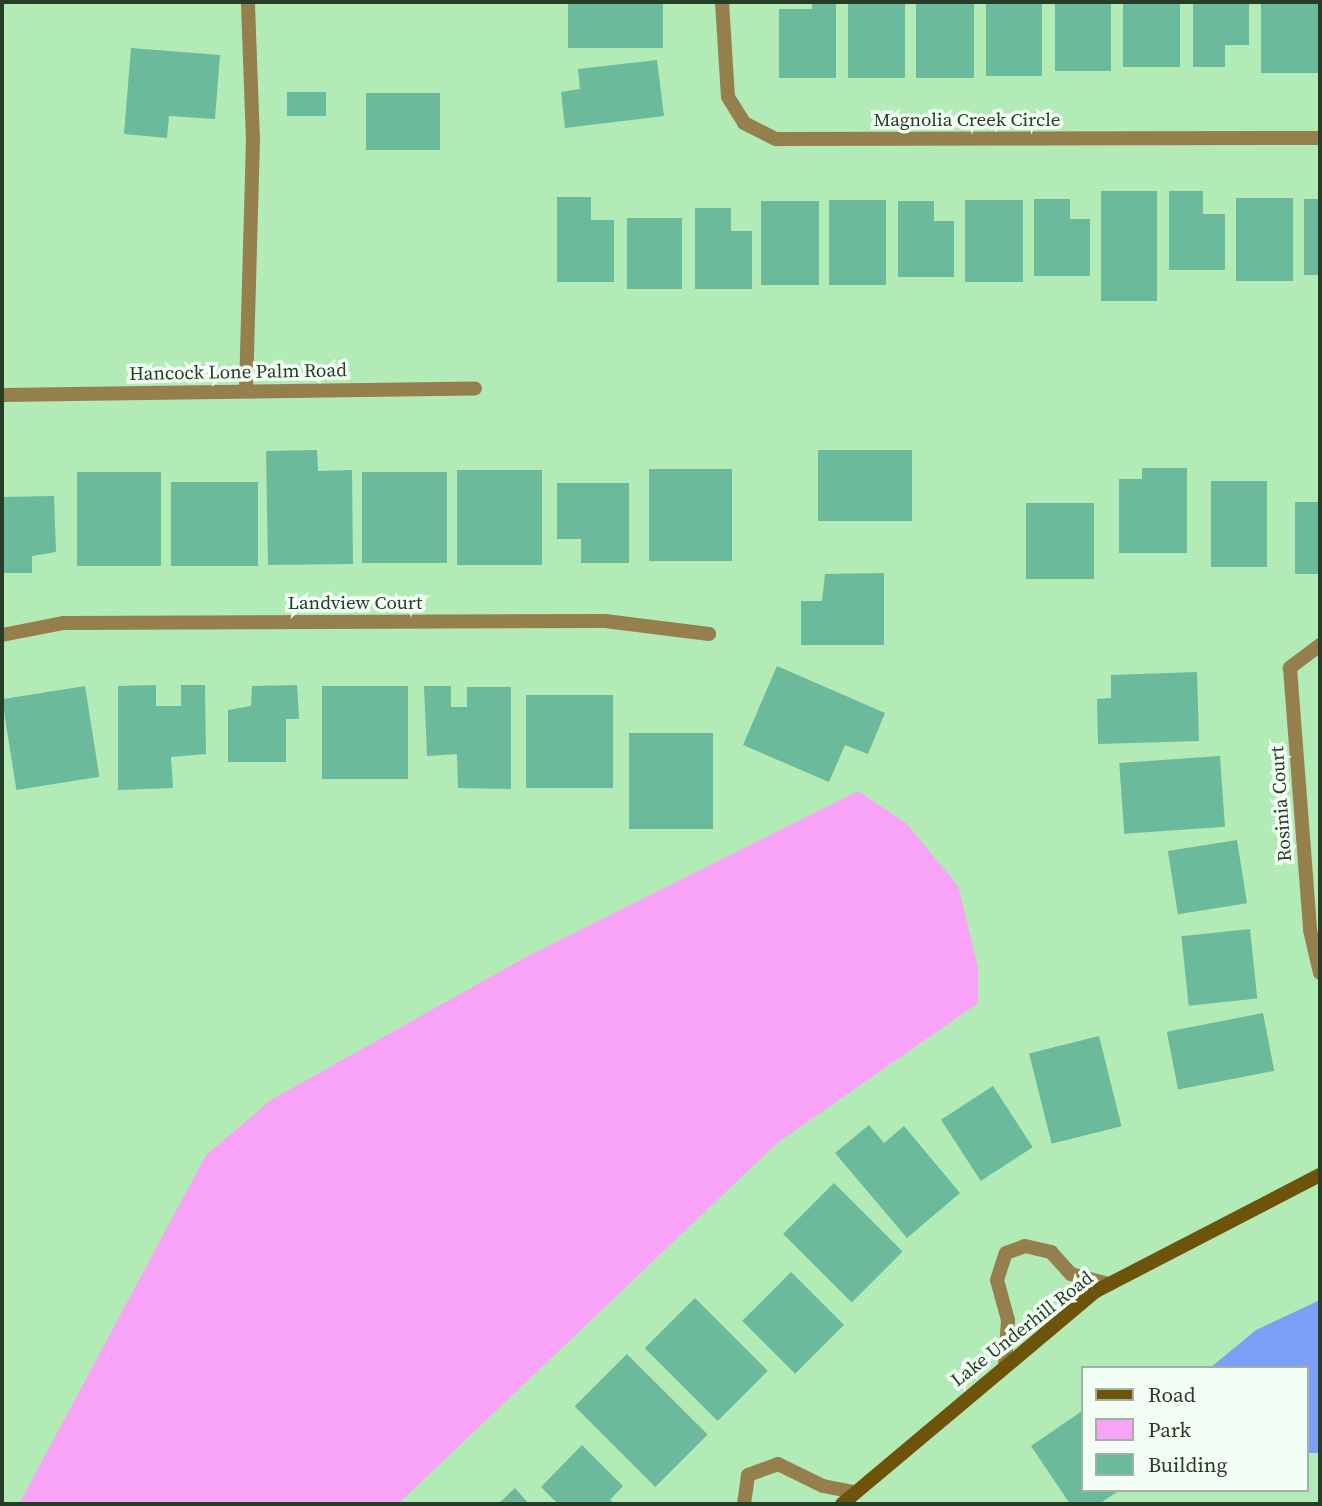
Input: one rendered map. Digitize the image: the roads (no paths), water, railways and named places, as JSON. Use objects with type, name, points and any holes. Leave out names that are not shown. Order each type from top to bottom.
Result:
[{"type":"street","points":[[246,390],[253,141],[248,2]]},
{"type":"street","name":"Magnolia Creek Circle","points":[[722,2],[728,97],[744,123],[776,139],[1320,138]]},
{"type":"street","name":"Hancock Lone Palm Road","points":[[2,395],[475,388]]},
{"type":"street","name":"Landview Court","points":[[2,635],[64,623],[578,621],[709,634]]},
{"type":"street","name":"Rosinia Court","points":[[1320,645],[1290,668],[1310,930],[1320,973]]},
{"type":"street","name":"Lake Underhill Road","points":[[849,1500],[1005,1364],[1110,1284],[1320,1175]]},
{"type":"street","points":[[1005,1364],[1008,1320],[997,1280],[1006,1252],[1024,1246],[1051,1252],[1071,1274],[1110,1284]]},
{"type":"street","points":[[744,1504],[748,1475],[778,1464],[849,1500]]},
{"type":"water","points":[[1320,1300],[1320,1453],[1308,1453],[1308,1366],[1212,1366],[1256,1330]]}]
